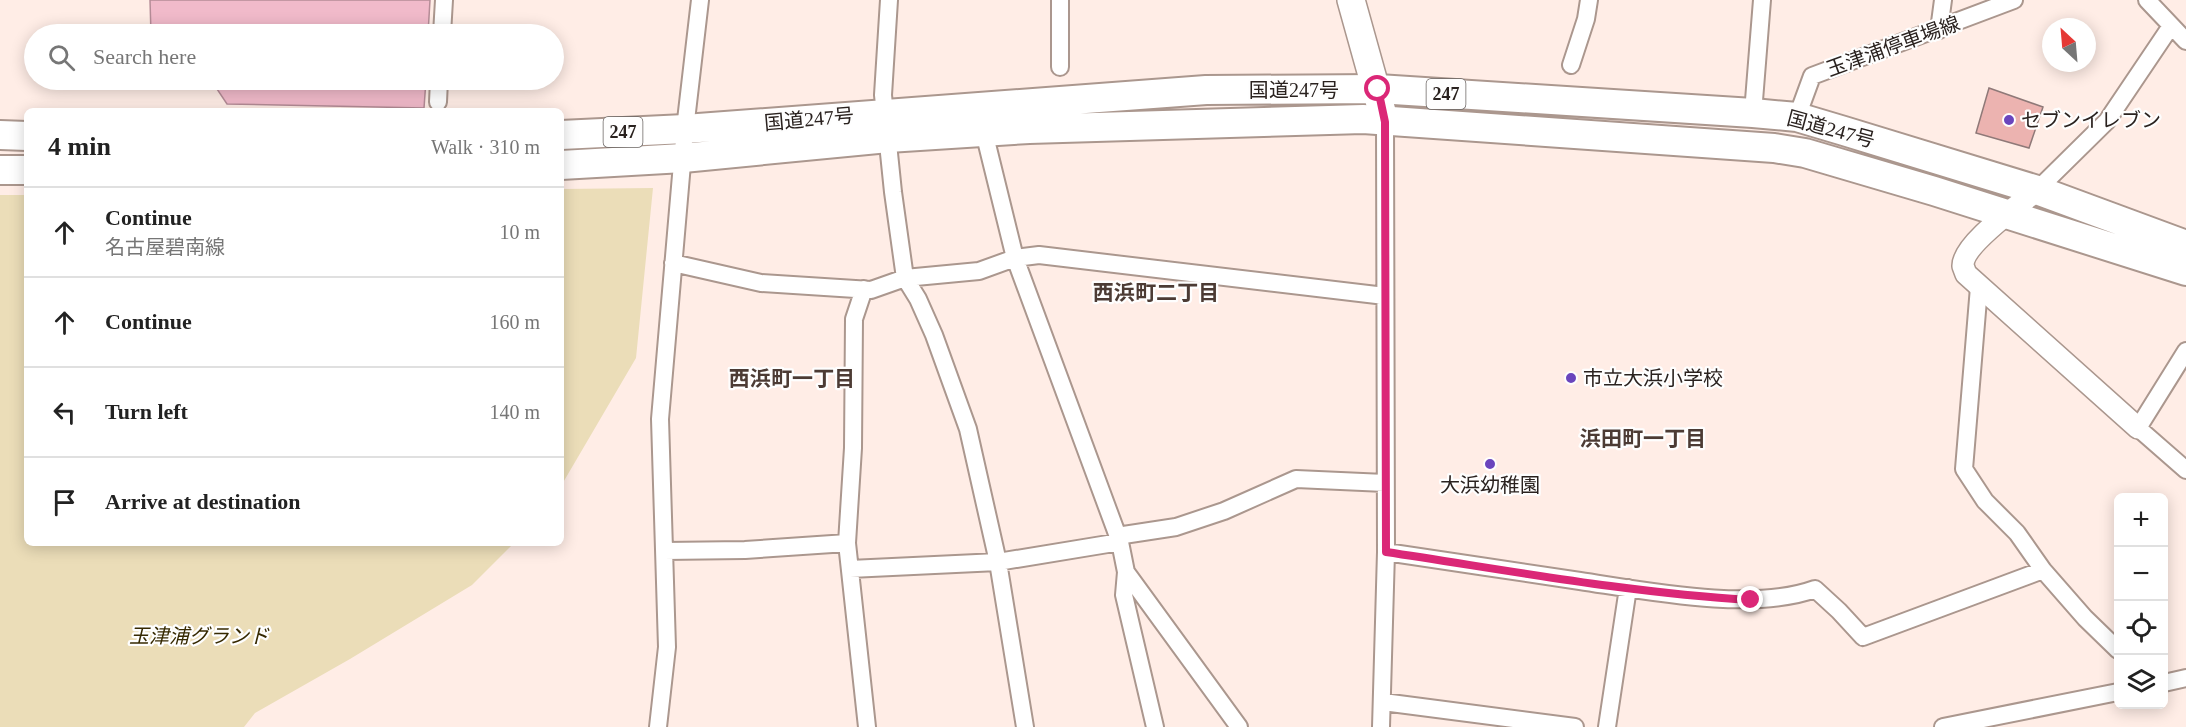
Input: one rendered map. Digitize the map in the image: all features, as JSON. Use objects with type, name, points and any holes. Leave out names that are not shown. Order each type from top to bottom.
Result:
[{"type":"highway","name":"国道247号","points":[[564,165],[683,158],[886,125],[1070,101],[1206,90],[1378,89],[1797,117],[2037,190],[2186,245]]},
{"type":"highway","name":"国道247号","points":[[564,135],[685,129],[886,125],[984,132],[1364,119],[1774,148],[1805,153],[2186,271]]},
{"type":"highway","points":[[0,135],[24,136]]},
{"type":"highway","points":[[0,170],[24,170]]},
{"type":"main road","points":[[1352,0],[1378,89],[1385,122]]},
{"type":"street","points":[[443,24],[444,0]]},
{"type":"street","points":[[658,727],[667,647],[660,419],[685,129],[700,0]]},
{"type":"street","points":[[889,0],[883,95],[905,278],[918,299],[934,335],[968,429],[998,562],[1026,727]]},
{"type":"street","points":[[1060,0],[1060,67]]},
{"type":"street","points":[[1571,65],[1586,19],[1589,0]]},
{"type":"street","points":[[1754,113],[1762,0]]},
{"type":"street","points":[[1939,30],[1943,0]]},
{"type":"street","name":"玉津浦停車場線","points":[[1797,117],[1812,76],[2014,0]]},
{"type":"street","points":[[2147,0],[2186,41]]},
{"type":"street","points":[[2171,26],[2107,122],[2037,190],[1980,237],[1965,259],[1963,266],[1966,274],[1978,287],[2186,470]]},
{"type":"street","points":[[438,102],[439,90]]},
{"type":"street","points":[[1381,727],[1386,552],[1385,122]]},
{"type":"street","points":[[984,132],[1015,258],[1118,539],[1126,572],[1124,595],[1155,727]]},
{"type":"street","points":[[673,263],[761,283],[864,290],[905,278],[979,271],[1015,258],[1039,255],[1385,296]]},
{"type":"street","points":[[1978,287],[1964,469],[1985,501],[2017,533],[2043,570],[2114,647]]},
{"type":"street","points":[[864,290],[854,319],[853,448],[847,543],[867,727]]},
{"type":"street","points":[[2138,428],[2186,351]]},
{"type":"street","points":[[850,569],[998,562],[1118,539],[1176,527],[1224,511],[1296,479],[1386,483]]},
{"type":"street","points":[[664,551],[745,550],[847,543]]},
{"type":"street","points":[[1386,552],[1628,588],[1709,597],[1751,600],[1797,595],[1815,589],[1839,610],[1863,637],[2043,570]]},
{"type":"street","points":[[1126,572],[1239,727]]},
{"type":"street","points":[[1607,727],[1628,588]]},
{"type":"street","points":[[2168,682],[2186,678]]},
{"type":"street","points":[[1943,727],[2114,693]]},
{"type":"street","points":[[1383,702],[1575,727]]},
{"type":"green space","points":[[653,188],[636,358],[564,481],[564,189]]},
{"type":"green space","name":"玉津浦グランド","points":[[0,195],[24,195],[24,546],[511,546],[472,585],[255,713],[244,727],[0,727]]},
{"type":"shaded area","points":[[150,0],[430,0],[429,24],[151,24]]},
{"type":"shaded area","points":[[218,90],[425,90],[424,108],[227,104]]},
{"type":"building","name":"セブンイレブン","points":[[1989,88],[2043,107],[2029,148],[1976,133]]},
{"type":"place","name":"セブンイレブン","points":[[2009,120]]},
{"type":"place","name":"市立大浜小学校","points":[[1571,378]]},
{"type":"place","name":"大浜幼稚園","points":[[1490,464]]},
{"type":"district","name":"西浜町二丁目","points":[[1156,293]]},
{"type":"district","name":"西浜町一丁目","points":[[792,379]]},
{"type":"district","name":"浜田町一丁目","points":[[1643,439]]},
{"type":"route","points":[[1378,89],[1385,122],[1386,552],[1628,588],[1751,600]]}]
